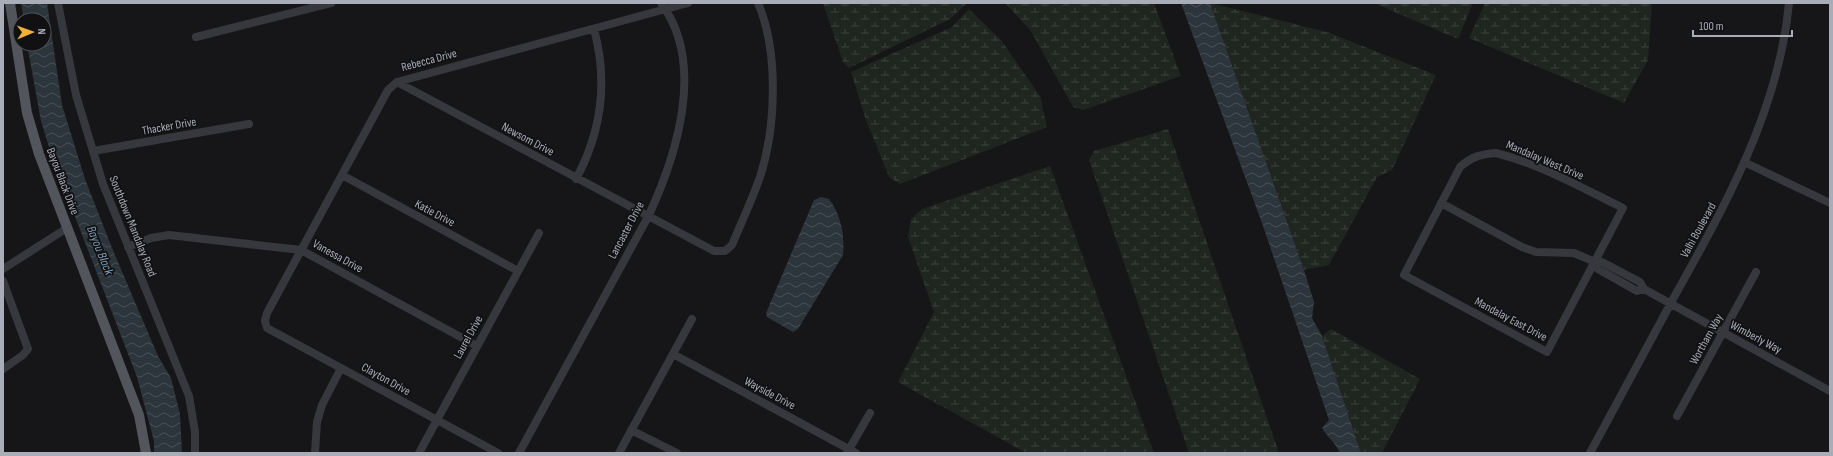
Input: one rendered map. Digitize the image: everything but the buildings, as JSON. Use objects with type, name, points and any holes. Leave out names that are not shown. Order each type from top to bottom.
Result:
[{"type":"main road","name":"Bayou Black Drive","points":[[10,3],[27,113],[39,154],[139,415],[146,453]]},
{"type":"street","name":"Southdown Mandalay Road","points":[[58,3],[76,95],[103,184],[189,396],[195,432],[195,453]]},
{"type":"street","points":[[196,37],[331,3]]},
{"type":"street","name":"Rebecca Drive","points":[[265,323],[267,313],[388,90],[397,82],[594,29],[663,6],[688,3]]},
{"type":"street","name":"Newsom Drive","points":[[397,82],[576,179],[649,215],[714,251],[725,251],[732,245],[760,177],[768,144],[773,86],[769,42],[758,3]]},
{"type":"street","name":"Valhi Boulevard","points":[[1590,453],[1724,208],[1761,122],[1777,71],[1789,3]]},
{"type":"street","name":"Lancaster Drive","points":[[519,453],[649,215],[665,179],[677,141],[684,94],[683,61],[678,33],[663,6]]},
{"type":"street","points":[[576,179],[591,148],[601,102],[602,70],[594,29]]},
{"type":"street","name":"Thacker Drive","points":[[93,151],[249,124]]},
{"type":"street","name":"Mandalay West Drive","points":[[1404,276],[1460,167],[1468,160],[1481,154],[1496,153],[1511,157],[1623,208]]},
{"type":"street","points":[[1744,162],[1830,202]]},
{"type":"street","name":"Katie Drive","points":[[342,176],[518,271]]},
{"type":"street","points":[[1441,203],[1522,247],[1536,252],[1574,253],[1595,262]]},
{"type":"street","name":"Mandalay East Drive","points":[[1404,276],[1547,352],[1623,208]]},
{"type":"street","points":[[3,269],[67,228]]},
{"type":"street","name":"Laurel Drive","points":[[419,453],[539,233]]},
{"type":"street","name":"Vanessa Drive","points":[[128,247],[151,238],[169,235],[301,250],[477,346]]},
{"type":"street","name":"Wimberly Way","points":[[1595,262],[1598,269],[1637,291],[1644,289],[1830,391]]},
{"type":"street","name":"Wortham Way","points":[[1677,416],[1756,272]]},
{"type":"street","points":[[3,281],[28,349],[23,355],[3,369]]},
{"type":"street","points":[[618,453],[692,319]]},
{"type":"street","name":"Clayton Drive","points":[[265,323],[267,328],[498,453]]},
{"type":"street","name":"Wayside Drive","points":[[673,354],[851,452]]},
{"type":"street","points":[[315,453],[317,422],[322,405],[341,368]]},
{"type":"street","points":[[851,452],[870,413]]},
{"type":"street","points":[[631,430],[677,453]]},
{"type":"green space","points":[[823,3],[967,3],[950,19],[849,68],[843,62]]},
{"type":"green space","points":[[1005,3],[1059,3],[1061,5],[1067,3],[1154,3],[1181,76],[1083,110],[1073,107],[1031,31]]},
{"type":"green space","points":[[1210,3],[1327,32],[1436,75],[1392,170],[1377,177],[1329,265],[1304,270]]},
{"type":"green space","points":[[1374,3],[1473,3],[1458,39]]},
{"type":"green space","points":[[1485,3],[1652,3],[1648,60],[1624,103],[1469,38]]},
{"type":"green space","points":[[969,9],[1001,40],[1040,96],[1047,127],[900,184],[889,177],[866,120],[851,72],[952,27]]},
{"type":"green space","points":[[1168,129],[1278,450],[1276,453],[1189,453],[1089,160],[1094,151]]},
{"type":"green space","points":[[1050,166],[1154,453],[1026,453],[898,382],[934,312],[908,237],[911,219],[922,209]]},
{"type":"green space","points":[[1331,329],[1420,379],[1382,453],[1361,453],[1322,336]]},
{"type":"water","points":[[21,3],[47,3],[48,12],[23,12]]},
{"type":"water","points":[[1181,3],[1210,3],[1304,270],[1314,302],[1312,318],[1322,336],[1361,453],[1340,453],[1322,428],[1329,420],[1262,223]]},
{"type":"water","name":"Bayou Black","points":[[52,37],[62,105],[85,179],[112,248],[158,356],[171,378],[180,414],[182,453],[154,453],[154,441],[137,377],[52,157],[41,121],[28,52],[52,52]]},
{"type":"water","points":[[821,197],[829,199],[837,212],[843,233],[843,255],[798,329],[793,332],[767,317],[766,313],[814,200]]}]
